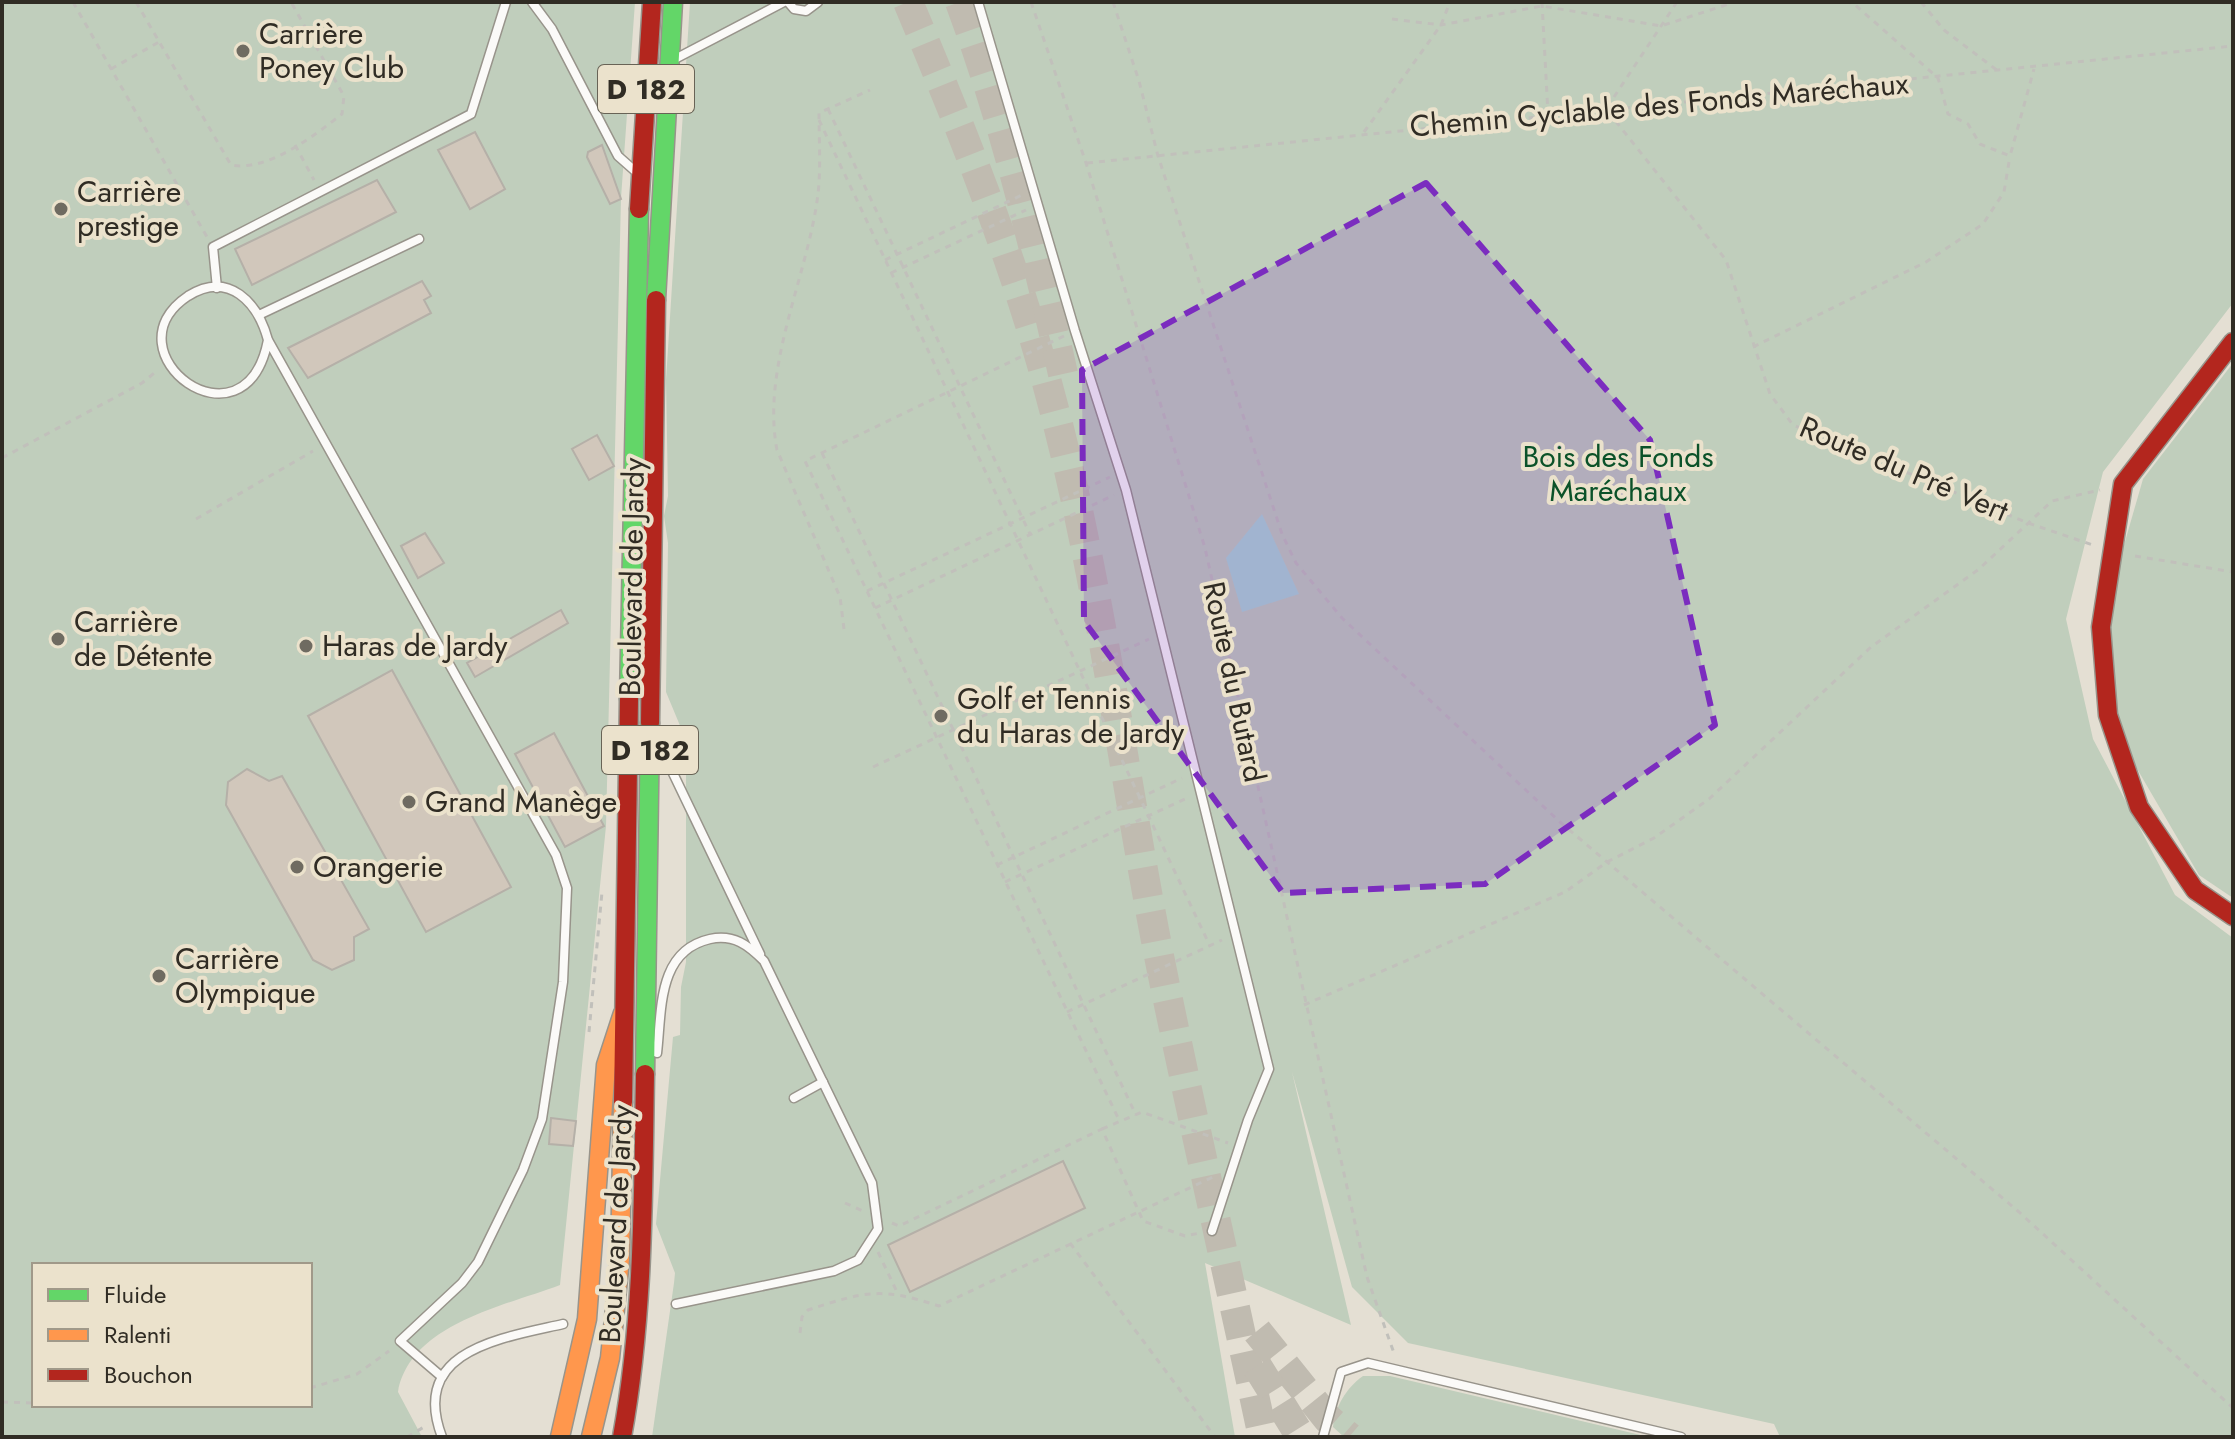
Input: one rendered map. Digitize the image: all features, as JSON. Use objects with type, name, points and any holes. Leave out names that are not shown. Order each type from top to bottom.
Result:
[{"type":"main road","name":"Boulevard de Jardy","points":[[591,1436],[610,1358],[615,1255],[623,1013],[637,240],[652,2]]},
{"type":"main road","name":"Boulevard de Jardy","points":[[622,1437],[636,1360],[644,1184],[657,241],[673,2]]},
{"type":"main road","points":[[2233,342],[2123,484],[2101,627],[2104,689],[2120,757],[2139,807],[2195,890],[2233,916]]},
{"type":"main road","points":[[560,1437],[587,1319],[606,1065],[623,1013]]},
{"type":"lane","points":[[217,288],[213,247],[471,114],[506,2]]},
{"type":"lane","points":[[532,2],[552,29],[618,156],[641,176]]},
{"type":"lane","points":[[669,62],[786,2],[794,9],[806,11],[818,2]]},
{"type":"lane","points":[[978,2],[1075,331],[1126,490],[1164,632],[1269,1069],[1239,1147],[1212,1231]]},
{"type":"lane","points":[[261,314],[419,239]]},
{"type":"lane","points":[[268,340],[264,362],[254,378],[239,388],[221,393],[194,389],[178,379],[167,362],[162,342],[167,319],[177,304],[196,291],[217,288],[237,292],[261,314],[268,340],[529,804],[556,855],[567,888],[563,982],[542,1119],[523,1170],[478,1262],[462,1283],[400,1341],[442,1377]]},
{"type":"lane","points":[[650,726],[872,1183],[878,1229],[858,1260],[834,1271],[676,1304]]},
{"type":"lane","points":[[644,1184],[665,981],[676,958],[694,943],[721,937],[747,943],[764,961]]},
{"type":"lane","points":[[794,1098],[823,1082]]},
{"type":"lane","points":[[595,1213],[603,1238]]},
{"type":"lane","points":[[442,1437],[435,1401],[442,1377],[450,1364],[470,1349],[563,1324]]},
{"type":"lane","points":[[1323,1437],[1341,1372],[1368,1363],[1681,1437]]},
{"type":"path","points":[[73,2],[213,247]]},
{"type":"path","points":[[136,2],[231,165],[255,165],[295,145],[342,114],[344,96],[291,2]]},
{"type":"path","name":"Route du Butard","points":[[1031,2],[1086,163],[1205,548],[1304,1005],[1367,1277],[1400,1371]]},
{"type":"path","points":[[1113,2],[1139,81],[1158,156],[1282,534],[1296,563],[1342,618],[1607,862],[2019,1212],[2233,1408]]},
{"type":"path","points":[[1364,133],[1441,25],[1450,2]]},
{"type":"path","points":[[1606,109],[1677,2]]},
{"type":"path","points":[[1392,19],[1441,25],[1542,4],[1661,26],[1735,2]]},
{"type":"path","points":[[1845,2],[1853,3],[1938,78],[1948,114],[1968,124],[1980,144],[2010,156]]},
{"type":"path","points":[[1921,2],[1944,30],[2000,73]]},
{"type":"path","points":[[1542,4],[1548,114]]},
{"type":"path","points":[[111,69],[159,42]]},
{"type":"path","name":"Chemin Cyclable des Fonds Maréchaux","points":[[1086,163],[1548,114],[2000,73],[2233,46]]},
{"type":"path","points":[[1753,347],[1926,262],[1983,224],[2004,192],[2010,156],[2034,69]]},
{"type":"path","points":[[844,629],[840,597],[777,450],[772,426],[791,299],[818,194],[819,113],[870,90]]},
{"type":"path","points":[[828,109],[1030,534]]},
{"type":"path","name":"Route du Pré Vert","points":[[1606,109],[1726,260],[1770,394],[1793,425],[2028,523],[2112,552],[2233,572]]},
{"type":"path","points":[[819,120],[1210,946]]},
{"type":"path","points":[[295,145],[320,191]]},
{"type":"path","points":[[885,260],[1033,190]]},
{"type":"path","points":[[891,273],[1038,205]]},
{"type":"path","points":[[1075,331],[805,461],[1120,1122]]},
{"type":"path","points":[[2,458],[142,383],[167,362]]},
{"type":"path","points":[[196,519],[327,444]]},
{"type":"path","points":[[822,453],[1136,1115]]},
{"type":"path","points":[[867,591],[1120,472]]},
{"type":"path","points":[[1304,1005],[1565,892],[1607,862],[1654,838],[1709,799],[1871,647],[1979,569],[2052,501],[2123,484]]},
{"type":"path","points":[[875,608],[1126,490]]},
{"type":"path","points":[[873,767],[1164,632]]},
{"type":"path","points":[[997,865],[1197,771]]},
{"type":"path","points":[[1005,882],[1202,791]]},
{"type":"path","points":[[589,1042],[603,885]]},
{"type":"path","points":[[1067,1012],[1236,934]]},
{"type":"path","points":[[845,1203],[899,1226],[1142,1112],[1239,1147]]},
{"type":"path","points":[[1102,1129],[1143,1221],[1185,1236],[1212,1231]]},
{"type":"path","points":[[800,1333],[802,1317],[808,1310],[844,1298],[897,1292],[939,1306],[1233,1168]]},
{"type":"path","points":[[871,1239],[897,1292]]},
{"type":"path","points":[[1070,1243],[1215,1437]]},
{"type":"path","points":[[312,1387],[357,1374],[400,1341]]},
{"type":"path","points":[[2,1402],[32,1403]]},
{"type":"path","points":[[407,1437],[437,1423]]},
{"type":"highlighted area","points":[[1426,183],[1650,440],[1715,725],[1485,884],[1283,893],[1084,621],[1082,370]]},
{"type":"green space","name":"Haras de Jardy","points":[[2,2],[635,2],[621,198],[606,826],[560,1285],[463,1321],[421,1350],[406,1369],[398,1392],[422,1437],[2,1437]]},
{"type":"green space","name":"Bois des Fonds Maréchaux","points":[[690,2],[2233,2],[2233,303],[2103,472],[2066,619],[2093,739],[2175,895],[2233,938],[2233,1437],[1780,1437],[1774,1424],[1408,1343],[1352,1287],[1292,1072],[1351,1325],[1205,1263],[1235,1437],[652,1437],[675,1273],[656,1224],[673,1037],[680,1035],[681,987],[686,962],[686,740],[666,692],[668,543],[664,516],[668,496],[666,380]]},
{"type":"green space","points":[[2233,363],[2233,898],[2199,875],[2115,731],[2103,618],[2143,479]]},
{"type":"green space","points":[[1363,1376],[1390,1376],[1649,1437],[1344,1437],[1333,1427],[1336,1412],[1342,1398]]},
{"type":"water","points":[[1262,514],[1299,594],[1242,612],[1226,558]]},
{"type":"building","points":[[475,132],[505,189],[470,209],[438,150]]},
{"type":"building","points":[[602,145],[621,199],[610,204],[587,157],[588,152]]},
{"type":"building","points":[[377,180],[396,212],[252,285],[235,249]]},
{"type":"building","points":[[422,281],[431,296],[424,300],[431,313],[308,378],[288,348]]},
{"type":"building","points":[[597,435],[614,466],[589,480],[572,449]]},
{"type":"building","points":[[425,533],[444,563],[418,578],[401,546]]},
{"type":"building","points":[[561,610],[568,623],[475,677],[467,663]]},
{"type":"building","name":"Grand Manège","points":[[392,670],[511,887],[426,932],[308,716]]},
{"type":"building","points":[[554,733],[604,826],[565,847],[515,754]]},
{"type":"building","name":"Orangerie","points":[[247,769],[269,781],[282,776],[369,929],[354,937],[354,960],[332,970],[313,960],[226,805],[228,782]]},
{"type":"building","points":[[551,1118],[576,1121],[573,1146],[549,1144]]},
{"type":"building","points":[[1063,1161],[1085,1208],[910,1292],[888,1245]]},
{"type":"tunnel","points":[[908,2],[996,223],[1040,358],[1060,433],[1093,586],[1162,971],[1263,1437]]},
{"type":"tunnel","points":[[960,2],[1018,186],[1063,374]]},
{"type":"tunnel","points":[[1257,1331],[1328,1419],[1349,1437]]},
{"type":"tunnel","points":[[1257,1366],[1301,1437]]},
{"type":"traffic: fast","points":[[656,300],[673,2]]},
{"type":"traffic: fast","points":[[629,699],[639,209]]},
{"type":"traffic: fast","points":[[645,1074],[650,723]]},
{"type":"traffic: slow","points":[[560,1437],[587,1319],[606,1065],[623,1013]]},
{"type":"traffic: slow","points":[[591,1437],[610,1358],[620,1259],[623,1102]]},
{"type":"traffic: jam","points":[[639,209],[652,2]]},
{"type":"traffic: jam","points":[[650,723],[656,300]]},
{"type":"traffic: jam","points":[[2233,342],[2123,484],[2101,627],[2108,715],[2139,807],[2195,890],[2233,916]]},
{"type":"traffic: jam","points":[[623,1102],[629,699]]},
{"type":"traffic: jam","points":[[622,1437],[638,1302],[645,1074]]},
{"type":"place","name":"Carrière Poney Club","points":[[243,51]]},
{"type":"place","name":"Carrière prestige","points":[[61,209]]},
{"type":"place","name":"Carrière de Détente","points":[[58,639]]},
{"type":"place","name":"Haras de Jardy","points":[[306,646]]},
{"type":"place","name":"Golf et Tennis du Haras de Jardy","points":[[941,716]]},
{"type":"place","name":"Grand Manège","points":[[409,802]]},
{"type":"place","name":"Orangerie","points":[[297,867]]},
{"type":"place","name":"Carrière Olympique","points":[[159,976]]}]
